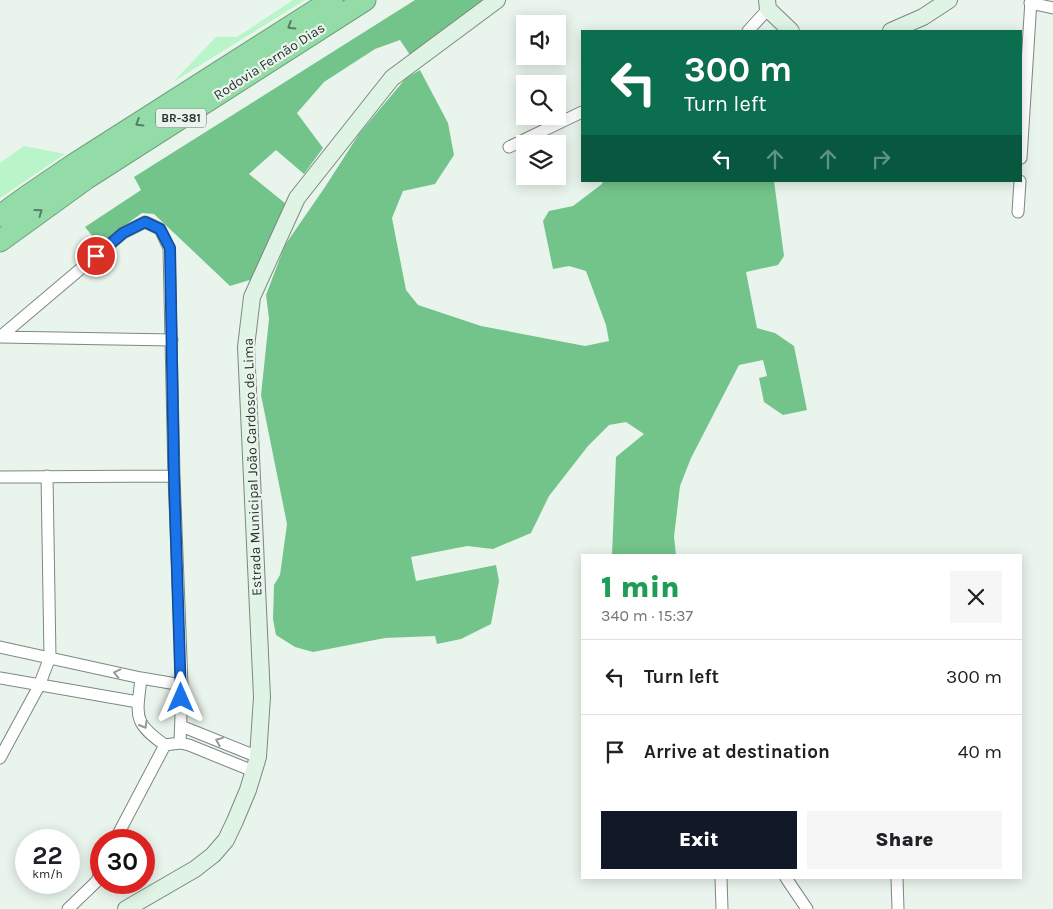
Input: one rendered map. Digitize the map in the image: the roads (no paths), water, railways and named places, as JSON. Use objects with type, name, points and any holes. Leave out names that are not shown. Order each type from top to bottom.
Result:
[{"type":"highway","name":"Rodovia Fernão Dias","points":[[0,216],[73,165],[332,0]]},
{"type":"highway","name":"Rodovia Fernão Dias","points":[[0,241],[87,178],[365,0]]},
{"type":"street","name":"Estrada Municipal João Cardoso de Lima","points":[[126,909],[195,869],[213,855],[226,840],[248,790],[256,764],[262,697],[246,347],[252,297],[298,198],[392,78],[497,0]]},
{"type":"street","points":[[893,30],[923,17],[948,0]]},
{"type":"street","points":[[1022,141],[1030,2],[1053,8]]},
{"type":"street","points":[[749,30],[768,5],[790,30]]},
{"type":"street","points":[[509,147],[581,112]]},
{"type":"street","points":[[1018,212],[1020,182]]},
{"type":"street","points":[[0,337],[123,233],[145,222],[160,229],[170,248],[174,476],[182,685],[180,743]]},
{"type":"street","points":[[0,337],[172,340]]},
{"type":"street","points":[[0,476],[174,476]]},
{"type":"street","points":[[0,758],[39,686],[50,657],[47,476]]},
{"type":"street","points":[[0,647],[141,678],[182,685]]},
{"type":"street","points":[[0,678],[138,702]]},
{"type":"street","points":[[141,678],[137,712],[147,732],[165,745],[189,744],[256,764]]},
{"type":"street","points":[[181,726],[256,764]]},
{"type":"street","points":[[121,829],[165,745]]},
{"type":"street","points":[[721,879],[722,909]]},
{"type":"street","points":[[787,879],[807,909]]},
{"type":"street","points":[[897,879],[898,909]]},
{"type":"street","points":[[68,909],[90,887]]}]
